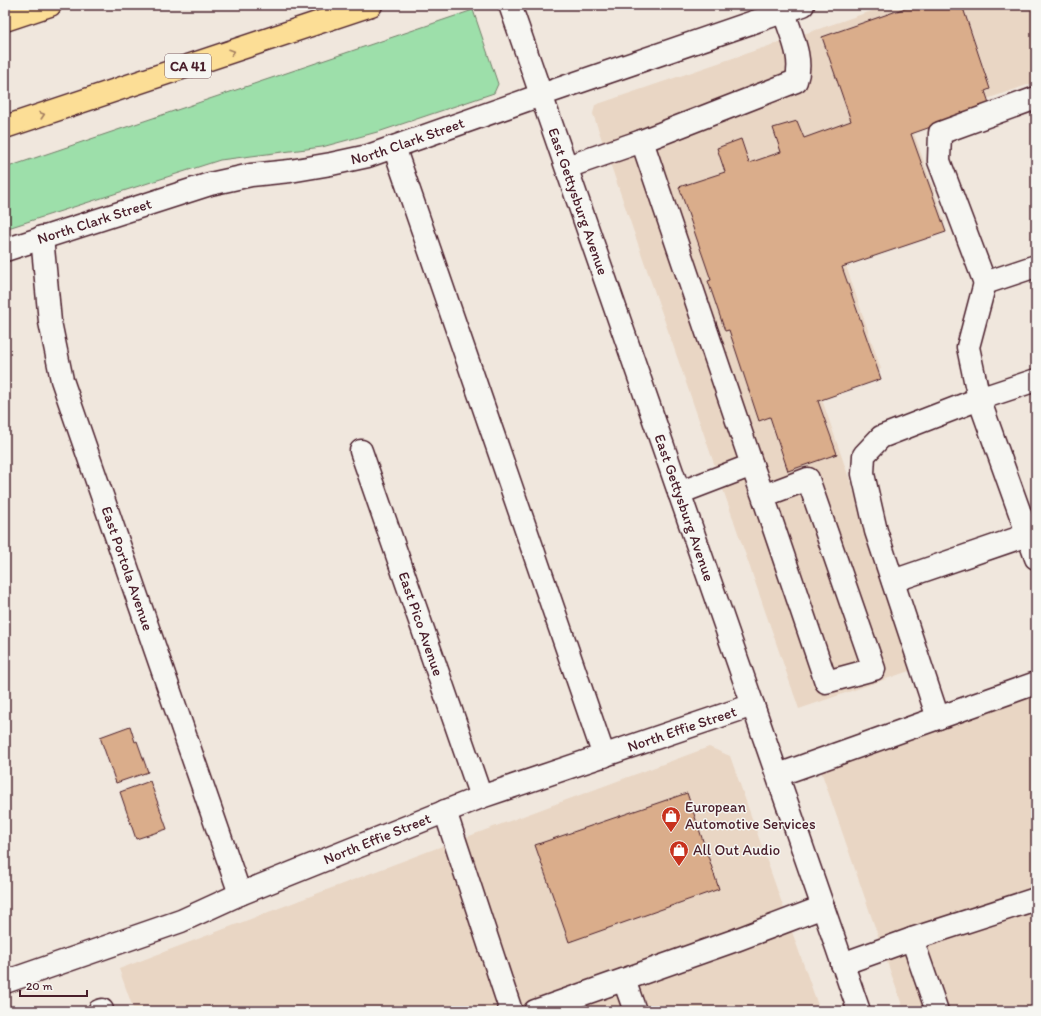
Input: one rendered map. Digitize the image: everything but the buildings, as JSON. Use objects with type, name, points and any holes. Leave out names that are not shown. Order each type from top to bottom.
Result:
[{"type":"highway","points":[[5,20],[50,5]]},
{"type":"highway","name":"CA 41","points":[[5,127],[371,5]]},
{"type":"street","name":"North Clark Street","points":[[5,250],[210,184],[251,175],[290,171],[368,156],[793,8]]},
{"type":"street","points":[[567,167],[642,141],[796,81],[799,60],[793,8]]},
{"type":"street","name":"East Gettysburg Avenue","points":[[513,13],[859,1011]]},
{"type":"street","points":[[1036,98],[940,133],[939,161],[985,283],[968,347],[980,399],[1032,534],[1036,558]]},
{"type":"street","points":[[642,141],[826,682],[874,669],[808,479],[763,496]]},
{"type":"street","points":[[394,147],[604,756]]},
{"type":"street","name":"East Portola Avenue","points":[[42,238],[50,322],[62,380],[240,894]]},
{"type":"street","points":[[985,283],[1036,266]]},
{"type":"street","points":[[938,718],[876,531],[863,474],[864,455],[881,437],[980,399],[1036,380]]},
{"type":"street","name":"East Pico Avenue","points":[[361,452],[481,797]]},
{"type":"street","points":[[680,493],[752,465]]},
{"type":"street","points":[[893,581],[1032,534]]},
{"type":"street","points":[[778,775],[1036,683]]},
{"type":"street","name":"North Effie Street","points":[[5,982],[181,921],[240,894],[481,797],[753,705]]},
{"type":"street","points":[[445,811],[511,1011]]},
{"type":"street","points":[[842,964],[912,939],[1036,899]]},
{"type":"street","points":[[535,1011],[736,940],[823,907]]},
{"type":"street","points":[[912,939],[937,1011]]},
{"type":"street","points":[[624,980],[635,1011]]},
{"type":"shaded area","points":[[889,5],[1036,5],[1036,82],[911,125],[945,222],[843,257],[881,369],[819,391],[915,669],[799,709],[593,114],[595,105]]},
{"type":"shaded area","points":[[1036,695],[1036,1011],[904,1011],[820,768]]},
{"type":"shaded area","points":[[709,747],[730,756],[820,1011],[134,1011],[119,969],[429,851]]},
{"type":"green space","points":[[473,10],[498,84],[494,93],[381,131],[322,147],[220,160],[5,229],[5,168]]},
{"type":"place","name":"European Automotive Services","points":[[671,833]]},
{"type":"place","name":"All Out Audio","points":[[679,867]]}]
